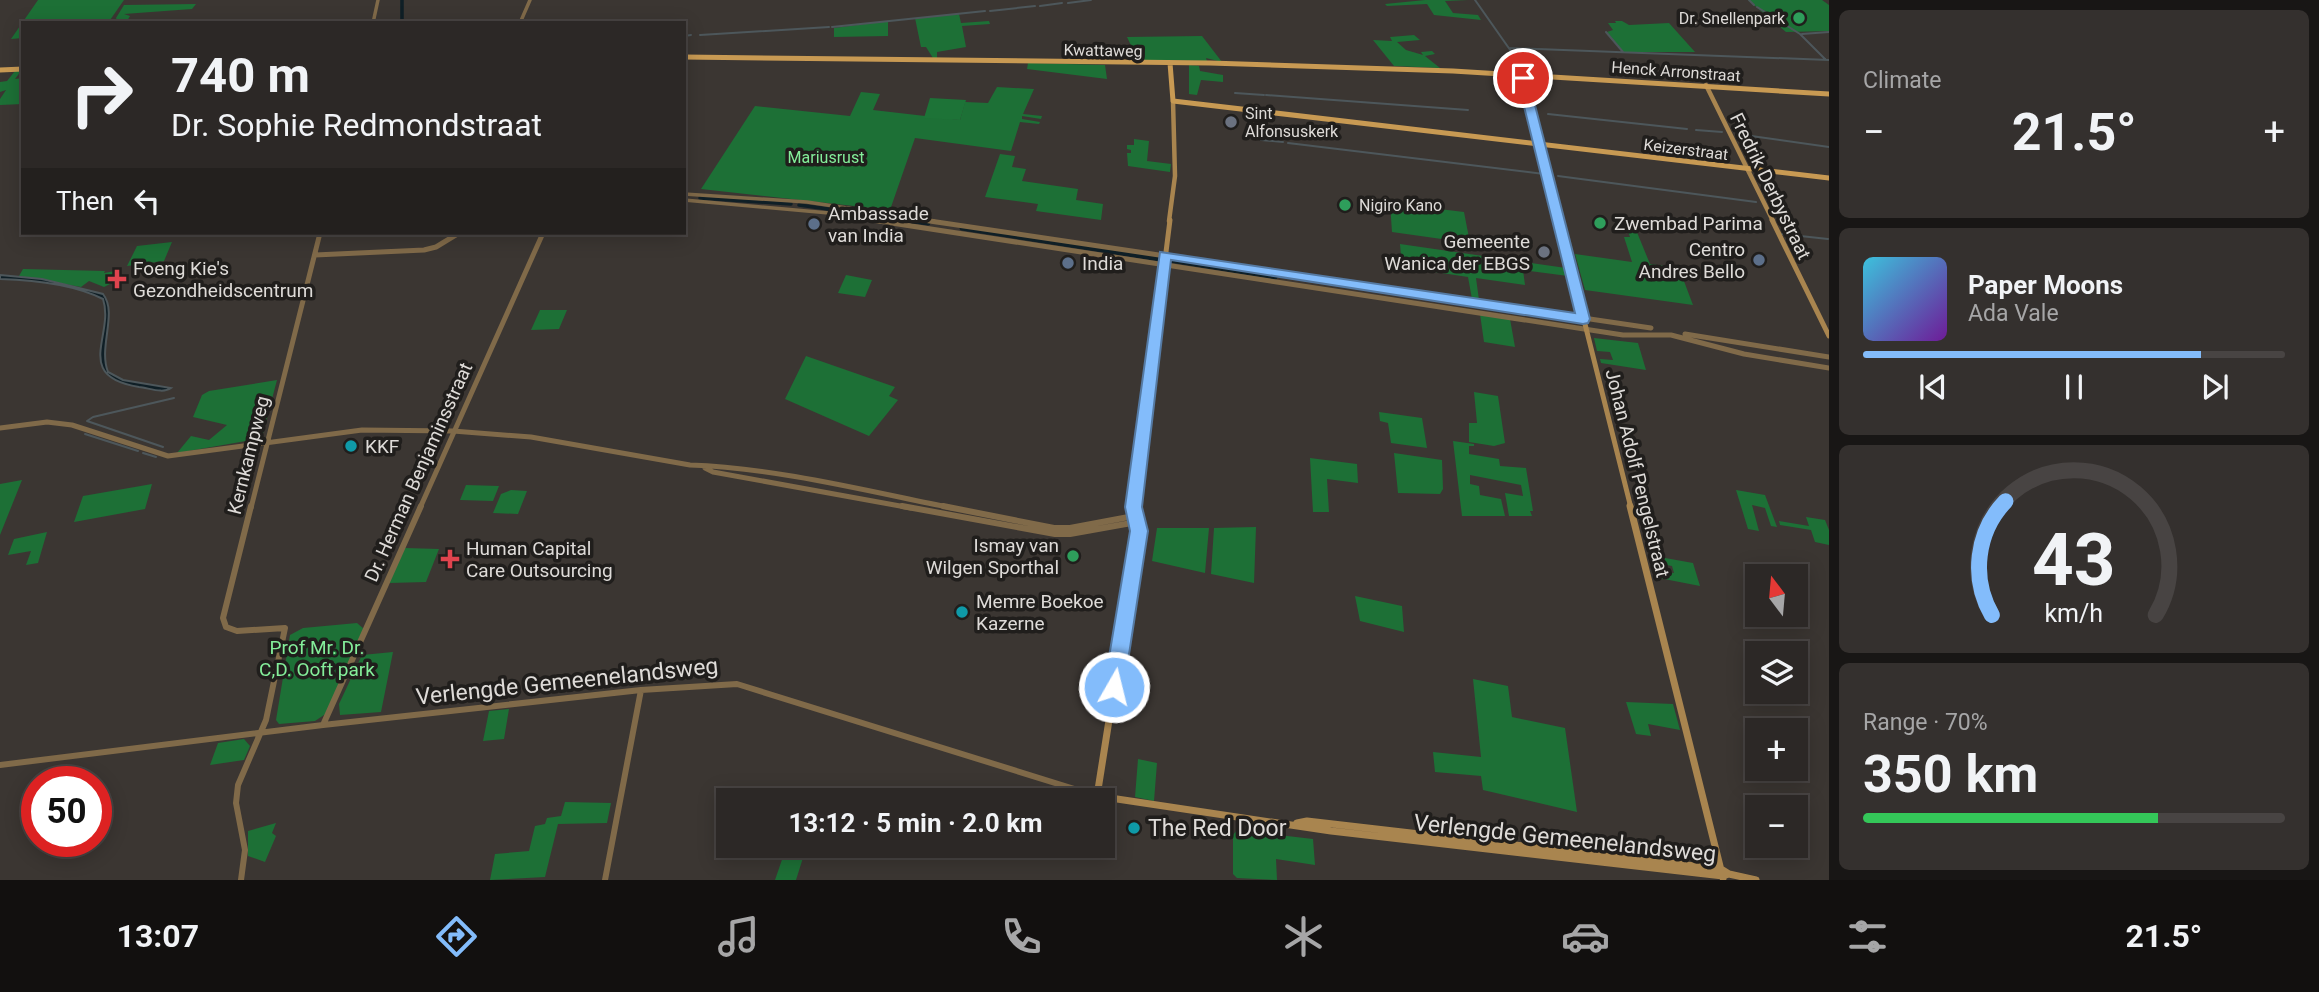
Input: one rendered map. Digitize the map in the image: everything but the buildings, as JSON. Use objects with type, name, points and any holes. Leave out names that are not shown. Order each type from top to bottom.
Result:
[{"type":"main road","name":"Kwattaweg","points":[[686,57],[1170,63],[1522,76],[1540,74]]},
{"type":"main road","points":[[1153,63],[1171,70]]},
{"type":"main road","points":[[1098,788],[1139,531],[1136,519],[1175,176],[1170,63]]},
{"type":"main road","points":[[0,70],[21,69]]},
{"type":"main road","name":"Henck Arronstraat","points":[[1540,74],[1829,94]]},
{"type":"main road","name":"Johan Adolf Pengelstraat","points":[[1522,76],[1724,875]]},
{"type":"main road","name":"Fredrik Derbystraat","points":[[1706,85],[1829,337]]},
{"type":"main road","name":"Keizerstraat","points":[[1173,100],[1829,178]]},
{"type":"main road","name":"Verlengde Gemeenelandsweg","points":[[1115,799],[1229,817],[1485,850],[1756,880]]},
{"type":"street","points":[[373,21],[378,0]]},
{"type":"street","points":[[521,21],[530,0]]},
{"type":"street","points":[[686,194],[797,201],[1165,259],[1320,288],[1518,318],[1737,342],[1829,357]]},
{"type":"street","points":[[686,200],[793,209],[1320,279],[1507,308],[1623,335],[1647,330],[1664,331],[1742,354],[1829,368]]},
{"type":"street","points":[[793,209],[797,201]]},
{"type":"street","name":"Kernkampweg","points":[[261,733],[274,690],[285,628],[237,631],[226,627],[224,622],[320,235]]},
{"type":"street","points":[[315,255],[424,250],[436,247],[457,235]]},
{"type":"street","name":"Dr. Herman Benjaminsstraat","points":[[323,725],[542,235]]},
{"type":"street","points":[[1320,279],[1320,288]]},
{"type":"street","points":[[1329,281],[1329,289]]},
{"type":"street","points":[[1507,308],[1518,318]]},
{"type":"street","points":[[1737,342],[1742,354]]},
{"type":"street","points":[[0,428],[47,422],[72,425],[168,456],[362,430],[453,431],[531,437],[1055,534],[1070,534],[1136,519]]},
{"type":"street","name":"Verlengde Gemeenelandsweg","points":[[0,765],[323,725],[714,684],[749,686],[1072,788]]},
{"type":"street","points":[[605,880],[641,690]]},
{"type":"street","points":[[241,880],[245,850],[236,803],[238,785],[261,733]]},
{"type":"green space","points":[[38,0],[124,0],[109,21],[23,21]]},
{"type":"green space","points":[[1425,0],[1468,0],[1445,1],[1453,13],[1478,15],[1481,20],[1434,15],[1427,4],[1385,4]]},
{"type":"green space","name":"Dr. Snellenpark","points":[[1748,0],[1822,0],[1829,5],[1829,31],[1786,32]]},
{"type":"green space","points":[[196,4],[192,9],[124,14],[130,16],[127,21],[117,21],[116,18],[124,5]]},
{"type":"green space","points":[[959,14],[961,23],[989,21],[990,24],[962,26],[966,47],[937,52],[937,58],[933,58],[926,47],[921,47],[915,18]]},
{"type":"green space","points":[[888,21],[888,36],[834,37],[834,28]]},
{"type":"green space","points":[[1615,21],[1629,25],[1669,23],[1695,52],[1623,52],[1607,32],[1613,30],[1608,23],[1616,23]]},
{"type":"green space","points":[[21,25],[21,38],[11,39]]},
{"type":"green space","points":[[1414,35],[1420,40],[1397,42],[1406,50],[1423,55],[1421,52],[1432,51],[1435,54],[1425,56],[1440,68],[1394,66],[1373,40],[1392,41],[1390,37]]},
{"type":"green space","points":[[1202,36],[1222,62],[1206,58],[1207,61],[1138,60],[1127,37]]},
{"type":"green space","points":[[1028,63],[1105,65],[1107,79],[1027,69]]},
{"type":"green space","points":[[1189,65],[1199,66],[1200,71],[1223,75],[1223,82],[1201,80],[1197,95],[1189,94]]},
{"type":"green space","points":[[15,71],[21,71],[15,79],[21,78],[21,104],[0,105],[0,99],[6,90],[0,92],[0,82],[7,81]]},
{"type":"green space","name":"Mariusrust","points":[[997,87],[1034,89],[1023,114],[1042,116],[1041,119],[1022,116],[1022,119],[1040,122],[1039,124],[1020,122],[1011,151],[915,138],[890,210],[701,189],[755,106],[850,116],[861,92],[880,94],[873,110],[960,120],[965,102],[988,103]]},
{"type":"green space","points":[[930,98],[966,100],[960,120],[924,118]]},
{"type":"green space","points":[[1134,139],[1149,141],[1147,161],[1171,164],[1170,172],[1128,166],[1127,153],[1131,153],[1131,150],[1127,149],[1127,145],[1134,145]]},
{"type":"green space","points":[[1000,154],[1015,156],[1012,167],[1026,169],[1022,181],[1078,189],[1076,200],[1103,204],[1101,220],[1036,211],[1038,204],[985,197]]},
{"type":"green space","points":[[1390,203],[1464,212],[1470,243],[1392,232]]},
{"type":"green space","points":[[1625,224],[1634,225],[1650,264],[1679,268],[1693,305],[1585,290],[1575,254],[1632,262],[1624,237],[1630,237]]},
{"type":"green space","points":[[172,242],[164,261],[127,266],[137,246]]},
{"type":"green space","points":[[1400,244],[1566,268],[1568,276],[1523,270],[1525,285],[1476,278],[1479,300],[1472,299],[1468,277],[1402,267]]},
{"type":"green space","points":[[23,269],[105,271],[104,273],[115,271],[110,284],[104,287],[89,281],[81,287],[19,276]]},
{"type":"green space","points":[[846,275],[872,280],[865,297],[838,293]]},
{"type":"green space","points":[[540,310],[567,310],[559,329],[531,330]]},
{"type":"green space","points":[[1480,314],[1510,319],[1515,347],[1484,342]]},
{"type":"green space","points":[[1594,338],[1638,343],[1646,370],[1601,363],[1600,359],[1613,360],[1610,352],[1597,351]]},
{"type":"green space","points":[[806,356],[895,387],[889,396],[898,400],[869,436],[785,399]]},
{"type":"green space","points":[[277,380],[263,433],[258,439],[177,453],[191,436],[209,440],[227,425],[193,417],[202,395],[209,391]]},
{"type":"green space","points":[[1474,392],[1498,396],[1505,443],[1494,446],[1469,442],[1469,423],[1477,423]]},
{"type":"green space","points":[[1379,412],[1422,418],[1427,448],[1391,443],[1388,423],[1380,421]]},
{"type":"green space","points":[[1453,441],[1474,444],[1469,446],[1469,454],[1499,459],[1500,466],[1526,468],[1532,516],[1509,516],[1505,493],[1523,496],[1521,485],[1470,475],[1470,484],[1479,486],[1480,495],[1501,499],[1505,516],[1462,516]]},
{"type":"green space","points":[[1394,453],[1442,460],[1443,489],[1440,494],[1398,493]]},
{"type":"green space","points":[[1310,458],[1357,464],[1358,483],[1327,479],[1329,512],[1313,512]]},
{"type":"green space","points":[[22,480],[0,535],[0,484]]},
{"type":"green space","points":[[152,484],[145,509],[74,522],[83,496]]},
{"type":"green space","points":[[466,485],[499,486],[493,501],[460,500]]},
{"type":"green space","points":[[511,490],[527,491],[518,514],[493,513],[501,494]]},
{"type":"green space","points":[[1736,490],[1765,495],[1777,527],[1771,526],[1765,508],[1752,505],[1759,531],[1748,529]]},
{"type":"green space","points":[[1806,517],[1825,520],[1829,530],[1829,545],[1815,542],[1811,530],[1780,525],[1779,521],[1809,526]]},
{"type":"green space","points":[[1256,527],[1254,583],[1211,574],[1214,528]]},
{"type":"green space","points":[[1157,528],[1209,528],[1205,573],[1152,561]]},
{"type":"green space","points":[[47,532],[38,563],[26,565],[31,551],[8,555],[14,539]]},
{"type":"green space","points":[[405,548],[439,549],[426,582],[389,583]]},
{"type":"green space","points":[[1654,556],[1693,563],[1700,586],[1659,578],[1657,571],[1674,573],[1672,566],[1656,563]]},
{"type":"green space","points":[[1355,596],[1402,606],[1404,632],[1360,621]]},
{"type":"green space","name":"Prof Mr. Dr. C,D. Ooft park","points":[[357,623],[364,629],[327,713],[315,721],[279,724],[276,720],[290,635],[303,628]]},
{"type":"green space","points":[[393,652],[381,712],[340,715],[339,704],[362,655]]},
{"type":"green space","points":[[1473,679],[1508,686],[1512,717],[1565,728],[1577,812],[1483,790],[1481,776],[1435,772],[1433,752],[1481,757]]},
{"type":"green space","points":[[1626,702],[1673,704],[1680,730],[1648,724],[1651,736],[1636,734]]},
{"type":"green space","points":[[509,709],[504,739],[483,741],[489,711]]},
{"type":"green space","points":[[244,739],[250,746],[244,760],[210,765],[218,743]]},
{"type":"green space","points":[[1138,759],[1157,763],[1154,801],[1135,797]]},
{"type":"green space","points":[[565,802],[611,803],[607,823],[558,824],[545,877],[490,880],[495,854],[529,851],[535,826],[545,824],[547,818],[561,816]]},
{"type":"green space","points":[[276,823],[272,833],[276,836],[265,862],[248,856],[248,831]]},
{"type":"green space","points":[[1237,830],[1313,839],[1315,865],[1276,859],[1277,880],[1237,878],[1233,874],[1233,835]]},
{"type":"green space","points":[[783,858],[803,858],[796,880],[775,880]]},
{"type":"water","points":[[0,275],[42,279],[103,294],[109,311],[105,352],[108,372],[123,380],[171,388],[160,391],[139,387],[119,382],[107,374],[101,364],[100,352],[105,313],[103,299],[66,286],[0,279]]},
{"type":"waterway","points":[[402,0],[402,21]]},
{"type":"waterway","points":[[1068,3],[1091,0]]},
{"type":"waterway","points":[[1475,0],[1520,64]]},
{"type":"waterway","points":[[1749,0],[1754,5]]},
{"type":"waterway","points":[[1040,6],[1062,3]]},
{"type":"waterway","points":[[990,11],[1035,6]]},
{"type":"waterway","points":[[1757,7],[1800,34],[1825,59]]},
{"type":"waterway","points":[[832,27],[985,11]]},
{"type":"waterway","points":[[700,35],[829,27]]},
{"type":"waterway","points":[[1606,32],[1623,52]]},
{"type":"waterway","points":[[1802,34],[1829,32]]},
{"type":"waterway","points":[[686,36],[691,35]]},
{"type":"waterway","points":[[1509,48],[1829,60]]},
{"type":"waterway","points":[[1235,93],[1264,95]]},
{"type":"waterway","points":[[1266,95],[1468,110]]},
{"type":"waterway","points":[[1548,114],[1687,129]]},
{"type":"waterway","points":[[1696,130],[1722,132]]},
{"type":"waterway","points":[[1737,134],[1829,147]]},
{"type":"waterway","points":[[1261,140],[1283,142]]},
{"type":"waterway","points":[[1288,143],[1544,174]]},
{"type":"waterway","points":[[1558,176],[1756,202]]},
{"type":"waterway","points":[[700,198],[791,204]]},
{"type":"waterway","points":[[799,205],[864,214]]},
{"type":"waterway","points":[[878,215],[917,221]]},
{"type":"waterway","points":[[906,220],[928,223]]},
{"type":"waterway","points":[[962,228],[1160,259]]},
{"type":"waterway","points":[[1782,234],[1828,239]]},
{"type":"waterway","points":[[1170,260],[1275,277]]},
{"type":"waterway","points":[[163,447],[87,421],[93,417],[174,398]]},
{"type":"waterway","points":[[85,434],[138,451]]},
{"type":"waterway","points":[[143,453],[156,457]]},
{"type":"place","name":"Dr. Snellenpark","points":[[1799,18]]},
{"type":"place","name":"Sint Alfonsuskerk","points":[[1231,122]]},
{"type":"place","name":"Nigiro Kano","points":[[1345,205]]},
{"type":"place","name":"Zwembad Parima","points":[[1600,223]]},
{"type":"place","name":"Ambassade van India","points":[[814,224]]},
{"type":"place","name":"Gemeente Wanica der EBGS","points":[[1544,252]]},
{"type":"place","name":"Centro Andres Bello","points":[[1759,260]]},
{"type":"place","name":"India","points":[[1068,263]]},
{"type":"place","name":"Foeng Kie's Gezondheidscentrum","points":[[117,279]]},
{"type":"place","name":"KKF","points":[[351,446]]},
{"type":"place","name":"Ismay van Wilgen Sporthal","points":[[1073,556]]},
{"type":"place","name":"Human Capital Care Outsourcing","points":[[450,559]]},
{"type":"place","name":"Memre Boekoe Kazerne","points":[[962,612]]},
{"type":"place","name":"The Red Door","points":[[1134,828]]},
{"type":"route","points":[[1114,687],[1139,531],[1134,507],[1165,255],[1583,319],[1523,78]]}]
